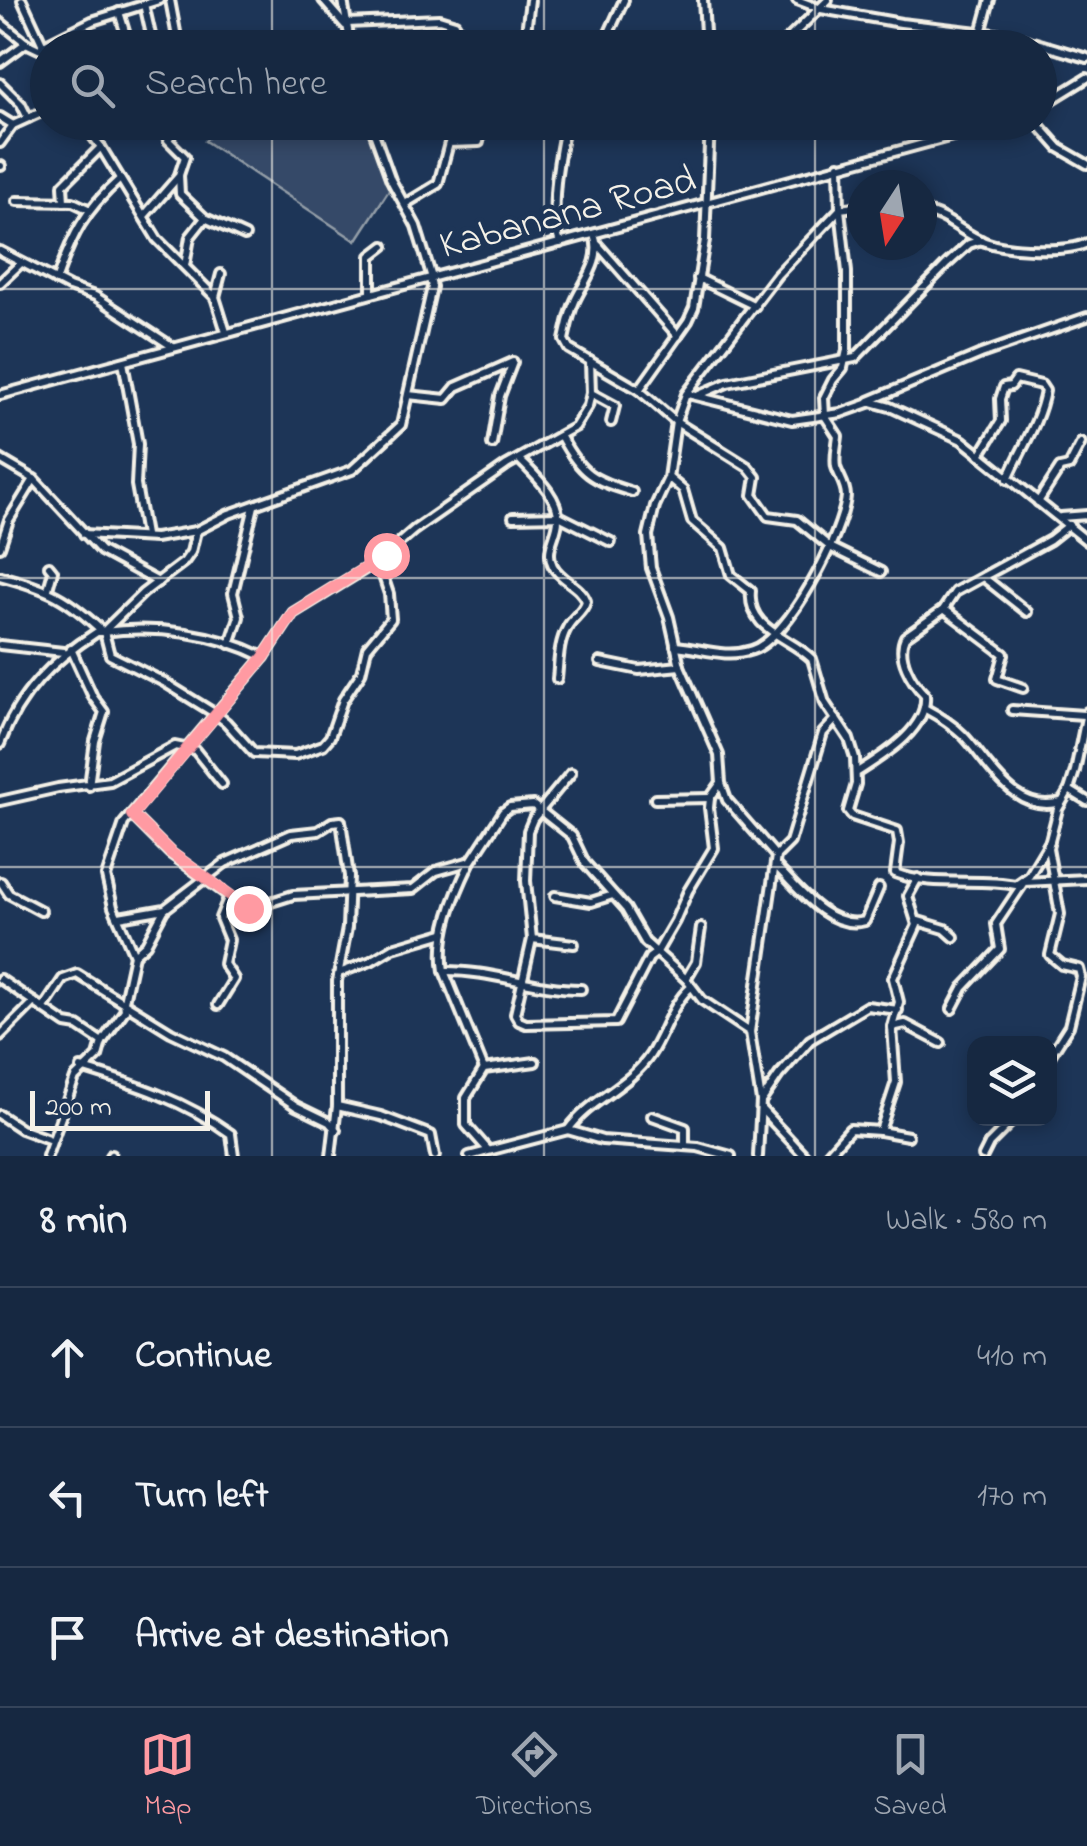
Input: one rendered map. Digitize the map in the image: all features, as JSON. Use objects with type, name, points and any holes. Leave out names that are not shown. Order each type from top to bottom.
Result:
[{"type":"street","points":[[22,0],[36,30]]},
{"type":"street","points":[[85,30],[138,3],[159,0]]},
{"type":"street","points":[[170,0],[176,30]]},
{"type":"street","points":[[323,0],[347,25]]},
{"type":"street","points":[[342,0],[348,30]]},
{"type":"street","points":[[526,30],[530,0]]},
{"type":"street","points":[[610,30],[624,0]]},
{"type":"street","points":[[703,0],[705,30]]},
{"type":"street","points":[[797,0],[901,24],[954,30]]},
{"type":"street","points":[[798,30],[828,0]]},
{"type":"street","points":[[982,30],[990,0]]},
{"type":"street","points":[[138,3],[148,30]]},
{"type":"street","points":[[119,12],[124,30]]},
{"type":"street","points":[[347,25],[408,18],[448,20],[458,30]]},
{"type":"street","points":[[0,22],[30,45]]},
{"type":"street","points":[[0,62],[26,43]]},
{"type":"street","points":[[1057,49],[1087,58]]},
{"type":"street","points":[[1057,96],[1087,78]]},
{"type":"street","points":[[0,83],[21,104],[28,118],[13,125],[0,143]]},
{"type":"street","points":[[0,116],[13,125]]},
{"type":"street","points":[[96,140],[157,239],[215,297],[226,332]]},
{"type":"street","points":[[168,140],[185,157],[179,175],[180,194],[205,218],[245,236]]},
{"type":"street","points":[[84,534],[162,538],[196,531],[352,470],[401,426],[432,286],[416,226],[391,180],[377,140]]},
{"type":"street","points":[[405,204],[438,184],[449,143],[480,140]]},
{"type":"street","points":[[560,243],[556,229],[562,140]]},
{"type":"street","points":[[639,390],[694,308],[705,240],[709,140]]},
{"type":"street","name":"Kabanana Road","points":[[0,396],[946,140]]},
{"type":"street","points":[[1051,140],[1087,164]]},
{"type":"street","points":[[64,202],[63,186],[101,147]]},
{"type":"street","points":[[674,646],[732,654],[766,645],[795,613],[830,547],[846,490],[835,459],[838,436],[825,416],[825,394],[846,362],[847,272],[839,166]]},
{"type":"street","points":[[144,216],[179,175]]},
{"type":"street","points":[[56,281],[70,240],[88,209],[120,179]]},
{"type":"street","points":[[17,201],[74,202],[88,209]]},
{"type":"street","points":[[847,208],[840,209],[777,275],[686,394],[676,422],[668,478],[650,521],[648,556],[680,666],[719,755],[721,783],[732,810],[806,898],[844,922],[865,921],[879,888]]},
{"type":"street","points":[[937,216],[980,240],[1026,249],[1079,247],[1087,243]]},
{"type":"street","points":[[185,267],[190,237],[205,218]]},
{"type":"street","points":[[594,234],[597,244],[678,336]]},
{"type":"street","points":[[699,395],[727,383],[846,362],[862,354],[968,244],[980,240]]},
{"type":"street","points":[[597,244],[592,272],[572,306],[564,340],[568,349],[639,390],[676,422],[748,467],[756,476],[753,495],[768,516],[798,520],[830,547],[881,572]]},
{"type":"street","points":[[371,294],[370,260],[384,246]]},
{"type":"street","points":[[0,251],[56,281],[95,296],[175,348]]},
{"type":"street","points":[[0,282],[21,262]]},
{"type":"street","points":[[215,297],[222,274]]},
{"type":"street","points":[[698,278],[756,306]]},
{"type":"street","points":[[686,394],[782,419],[825,416],[1087,317]]},
{"type":"street","points":[[47,1156],[81,1068],[98,1056],[102,1042],[125,1010],[134,955],[106,876],[120,832],[214,713],[264,657],[293,613],[378,561],[414,530],[519,459],[560,437],[582,418],[591,393],[590,361]]},
{"type":"street","points":[[123,362],[138,444],[136,485],[145,536]]},
{"type":"street","points":[[408,395],[446,399],[456,387],[512,362],[500,396],[492,444]]},
{"type":"street","points":[[980,455],[1001,420],[1004,387],[1016,379],[1041,385],[1046,391],[1037,424],[1008,479]]},
{"type":"street","points":[[591,393],[614,406],[611,422]]},
{"type":"street","points":[[860,404],[872,402],[923,420],[962,440],[1087,541]]},
{"type":"street","points":[[662,408],[680,411]]},
{"type":"street","points":[[560,437],[590,477],[632,492]]},
{"type":"street","points":[[1038,502],[1060,468],[1069,466],[1081,443]]},
{"type":"street","points":[[519,459],[545,486],[559,516],[551,561],[560,575],[583,592],[586,601],[582,612],[568,623],[559,653],[557,679]]},
{"type":"street","points":[[0,460],[34,480],[108,555],[158,582]]},
{"type":"street","points":[[668,478],[684,490],[692,521],[723,548],[731,575],[750,592],[754,614],[772,634],[812,659],[826,703],[850,739],[856,773],[849,814],[896,830],[899,843],[895,873],[918,878],[988,879],[1016,885],[1087,879]]},
{"type":"street","points":[[0,547],[9,520],[34,480]]},
{"type":"street","points":[[230,644],[239,613],[233,592],[255,505]]},
{"type":"street","points":[[1061,517],[1087,515]]},
{"type":"street","points":[[513,518],[559,516],[611,542]]},
{"type":"street","points":[[856,773],[898,744],[924,708],[925,695],[907,667],[901,645],[905,637],[944,609],[955,592],[1050,540],[1069,525]]},
{"type":"street","points":[[104,632],[191,552],[196,531]]},
{"type":"street","points":[[0,576],[48,589],[68,600],[104,632],[114,659],[164,682],[214,713],[254,753],[295,755],[323,745],[330,737],[343,700],[361,673],[366,648],[381,634],[392,615],[390,594],[378,561]]},
{"type":"street","points":[[48,589],[53,571],[49,566]]},
{"type":"street","points":[[983,577],[1027,612]]},
{"type":"street","points":[[944,609],[1004,654],[997,679],[1023,688]]},
{"type":"street","points":[[0,744],[10,717],[68,651],[97,632],[158,630],[230,644],[264,657]]},
{"type":"street","points":[[0,645],[68,651]]},
{"type":"street","points":[[68,651],[104,712],[98,724],[89,786]]},
{"type":"street","points":[[600,662],[639,670],[680,666]]},
{"type":"street","points":[[924,708],[958,730],[1015,794],[1046,804],[1062,802]]},
{"type":"street","points":[[1012,710],[1086,713],[1069,790],[1048,848],[1060,914],[1050,955],[1056,962],[1081,972],[1077,1003],[1057,1044]]},
{"type":"street","points":[[758,1156],[761,1105],[750,1032],[776,861],[790,842],[823,733],[836,719]]},
{"type":"street","points":[[0,801],[113,780],[166,749],[187,747],[195,750],[222,784]]},
{"type":"street","points":[[571,773],[533,819],[527,840],[526,881],[532,939],[515,1014],[519,1022],[539,1026],[593,1020],[614,1024],[714,848],[708,822],[710,798],[721,783]]},
{"type":"street","points":[[1069,790],[1087,801]]},
{"type":"street","points":[[655,799],[710,798]]},
{"type":"street","points":[[484,1069],[444,971],[444,933],[471,862],[502,812],[524,805],[541,810],[572,836],[584,864],[645,942],[702,1000],[750,1032]]},
{"type":"street","points":[[132,815],[162,846],[243,906],[252,908],[293,895],[414,889],[436,871],[471,862]]},
{"type":"street","points":[[119,917],[164,909],[206,880],[224,862],[283,837],[318,831],[338,820],[345,832],[349,891],[337,982],[337,1106],[331,1156]]},
{"type":"street","points":[[952,1009],[962,988],[1000,949],[996,924],[1050,841]]},
{"type":"street","points":[[880,1130],[896,1082],[892,1027],[898,1010],[893,978],[916,930],[917,920],[908,896],[918,878]]},
{"type":"street","points":[[0,883],[9,894],[41,911]]},
{"type":"street","points":[[555,896],[591,902],[612,895]]},
{"type":"street","points":[[218,1005],[234,979],[224,964],[228,940],[220,918],[229,896]]},
{"type":"street","points":[[134,955],[146,944],[164,909]]},
{"type":"street","points":[[917,920],[946,929],[954,937]]},
{"type":"street","points":[[568,1130],[579,1114],[639,1068],[689,983],[702,928]]},
{"type":"street","points":[[340,973],[394,948],[444,933]]},
{"type":"street","points":[[532,939],[574,944]]},
{"type":"street","points":[[444,971],[478,972],[522,983],[581,989]]},
{"type":"street","points":[[44,1009],[63,978],[72,974],[224,1058],[336,1130]]},
{"type":"street","points":[[0,979],[66,1024],[78,1026],[102,1042]]},
{"type":"street","points":[[0,1036],[34,1002]]},
{"type":"street","points":[[1077,1003],[1087,1004]]},
{"type":"street","points":[[761,1105],[779,1075],[810,1040],[867,1006],[898,1010]]},
{"type":"street","points":[[892,1027],[905,1024],[941,1043]]},
{"type":"street","points":[[488,1150],[464,1119],[466,1098],[484,1069],[535,1062]]},
{"type":"street","points":[[81,1068],[145,1089],[212,1120],[231,1134],[234,1156]]},
{"type":"street","points":[[761,1105],[805,1156]]},
{"type":"street","points":[[337,1106],[381,1116],[431,1135],[435,1156]]},
{"type":"street","points":[[0,1115],[51,1140]]},
{"type":"street","points":[[652,1116],[686,1128],[685,1146]]},
{"type":"street","points":[[983,1156],[1006,1126]]},
{"type":"street","points":[[826,1156],[850,1129],[908,1136]]},
{"type":"street","points":[[469,1156],[568,1130],[602,1140],[698,1147],[731,1156]]},
{"type":"street","points":[[512,1146],[514,1156]]},
{"type":"street","points":[[691,1156],[698,1147]]},
{"type":"shaded area","points":[[373,140],[389,190],[356,241],[205,141]]},
{"type":"route","points":[[248,908],[170,852],[132,815],[264,657],[285,620],[386,555]]}]
